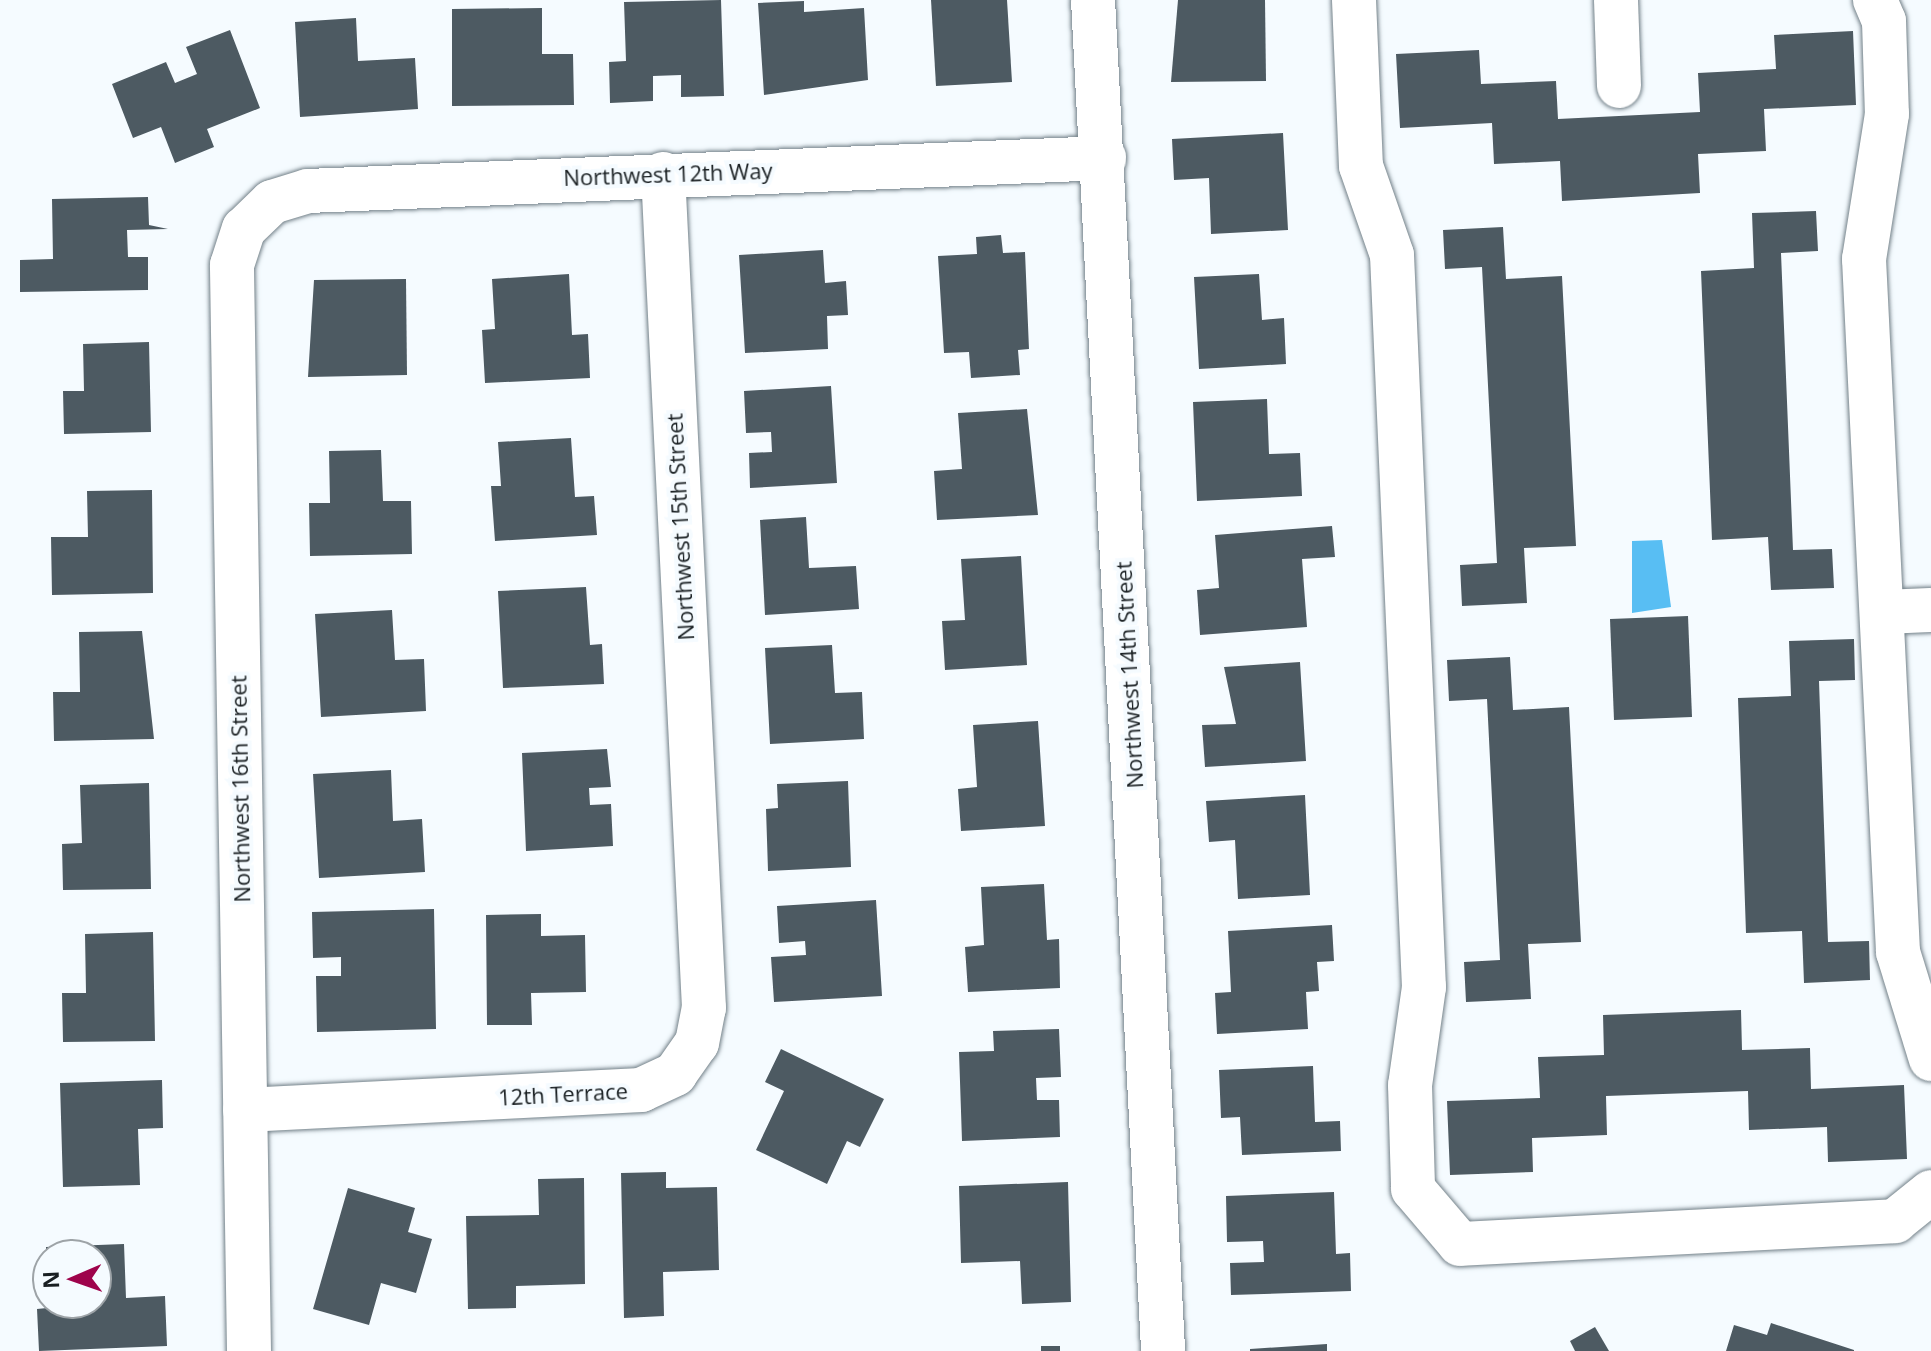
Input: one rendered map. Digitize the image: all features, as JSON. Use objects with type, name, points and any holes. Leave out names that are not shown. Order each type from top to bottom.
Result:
[{"type":"street","name":"Northwest 14th Street","points":[[1093,0],[1104,158],[1163,1351]]},
{"type":"street","points":[[1354,0],[1361,166],[1392,255],[1424,987],[1410,1085],[1410,1166],[1422,1207],[1460,1244],[1895,1221],[1931,1192]]},
{"type":"street","points":[[1616,0],[1619,86]]},
{"type":"street","points":[[1875,0],[1884,21],[1887,114],[1864,259],[1898,952],[1931,1059]]},
{"type":"street","name":"Northwest 12th Way","points":[[244,229],[272,202],[308,191],[1104,158]]},
{"type":"street","name":"Northwest 15th Street","points":[[663,174],[698,879]]},
{"type":"street","name":"Northwest 16th Street","points":[[244,229],[232,265],[249,1351]]},
{"type":"street","points":[[1883,612],[1931,610]]},
{"type":"street","name":"12th Terrace","points":[[245,1110],[641,1090],[675,1074],[697,1043],[704,1008],[698,879]]},
{"type":"water","points":[[1662,540],[1671,607],[1632,613],[1632,541]]},
{"type":"building","points":[[721,0],[724,96],[681,97],[681,75],[653,76],[653,101],[610,103],[609,62],[626,61],[624,2]]},
{"type":"building","points":[[931,0],[1007,0],[1012,82],[936,86]]},
{"type":"building","points":[[1178,0],[1265,0],[1266,81],[1171,82]]},
{"type":"building","points":[[804,1],[804,12],[864,8],[868,80],[764,95],[758,3]]},
{"type":"building","points":[[542,8],[542,54],[573,54],[574,105],[452,106],[452,9]]},
{"type":"building","points":[[356,18],[358,61],[415,58],[418,109],[300,117],[295,22]]},
{"type":"building","points":[[230,30],[260,108],[207,129],[214,147],[175,163],[161,127],[133,138],[112,84],[166,62],[175,83],[197,74],[186,47]]},
{"type":"building","points":[[1853,31],[1856,105],[1764,109],[1766,151],[1698,154],[1700,193],[1562,201],[1560,161],[1494,164],[1492,123],[1400,128],[1396,54],[1479,50],[1481,84],[1556,81],[1558,119],[1700,112],[1698,73],[1776,69],[1774,35]]},
{"type":"building","points":[[1283,133],[1288,230],[1211,234],[1209,178],[1174,180],[1172,139]]},
{"type":"building","points":[[148,197],[149,225],[168,229],[127,230],[128,257],[148,257],[148,290],[20,292],[20,260],[53,259],[52,199]]},
{"type":"building","points":[[1816,211],[1818,251],[1781,253],[1793,550],[1832,549],[1834,588],[1771,590],[1768,537],[1712,540],[1701,271],[1754,268],[1752,213]]},
{"type":"building","points":[[1503,227],[1506,279],[1562,276],[1576,546],[1524,548],[1527,603],[1462,606],[1460,565],[1497,563],[1482,267],[1445,269],[1443,230]]},
{"type":"building","points":[[1001,235],[1003,253],[1025,252],[1029,349],[1018,350],[1020,375],[971,378],[969,352],[944,353],[938,256],[977,254],[976,237]]},
{"type":"building","points":[[823,250],[825,283],[846,281],[848,315],[827,316],[828,349],[745,353],[739,255]]},
{"type":"building","points":[[569,274],[572,335],[588,334],[590,378],[485,383],[482,330],[495,329],[492,279]]},
{"type":"building","points":[[1259,274],[1262,320],[1284,318],[1286,364],[1199,369],[1194,277]]},
{"type":"building","points":[[406,279],[407,375],[308,377],[314,280]]},
{"type":"building","points":[[149,342],[151,432],[64,434],[63,391],[84,391],[83,344]]},
{"type":"building","points":[[831,386],[837,483],[750,488],[749,453],[772,452],[771,432],[746,433],[744,391]]},
{"type":"building","points":[[1267,399],[1269,454],[1300,453],[1302,496],[1197,501],[1193,402]]},
{"type":"building","points":[[1027,409],[1038,515],[937,520],[934,471],[962,469],[958,413]]},
{"type":"building","points":[[571,438],[575,497],[594,496],[597,535],[495,541],[491,486],[501,486],[498,442]]},
{"type":"building","points":[[381,450],[383,501],[411,501],[412,554],[310,556],[309,503],[330,503],[329,451]]},
{"type":"building","points":[[152,490],[153,593],[52,595],[51,537],[88,537],[87,491]]},
{"type":"building","points":[[806,517],[809,568],[856,566],[859,609],[765,615],[760,520]]},
{"type":"building","points":[[1332,526],[1335,557],[1302,559],[1307,627],[1200,635],[1197,590],[1219,588],[1215,535]]},
{"type":"building","points":[[1021,556],[1027,665],[945,670],[942,621],[965,620],[961,559]]},
{"type":"building","points":[[586,587],[590,645],[602,644],[604,684],[503,688],[498,591]]},
{"type":"building","points":[[392,610],[395,660],[424,659],[426,711],[321,717],[315,614]]},
{"type":"building","points":[[1688,616],[1692,717],[1614,720],[1610,619]]},
{"type":"building","points":[[142,631],[154,739],[54,741],[53,692],[80,692],[79,632]]},
{"type":"building","points":[[1854,639],[1855,680],[1819,681],[1828,942],[1869,941],[1870,980],[1804,983],[1802,931],[1746,933],[1738,698],[1791,696],[1789,641]]},
{"type":"building","points":[[832,645],[835,693],[862,692],[864,739],[770,744],[765,648]]},
{"type":"building","points":[[1510,657],[1513,710],[1569,707],[1581,942],[1528,944],[1531,999],[1466,1002],[1464,962],[1500,960],[1487,699],[1449,701],[1447,660]]},
{"type":"building","points":[[1300,662],[1306,761],[1205,767],[1202,725],[1236,724],[1224,667]]},
{"type":"building","points":[[1038,721],[1045,826],[961,831],[958,789],[977,787],[973,725]]},
{"type":"building","points":[[607,749],[611,787],[589,788],[590,805],[611,804],[613,846],[526,851],[522,753]]},
{"type":"building","points":[[391,770],[393,821],[422,819],[425,872],[319,878],[313,774]]},
{"type":"building","points":[[848,781],[851,867],[768,871],[766,809],[778,808],[777,784]]},
{"type":"building","points":[[149,783],[151,889],[63,890],[62,844],[82,843],[80,785]]},
{"type":"building","points":[[1305,795],[1310,895],[1238,899],[1235,840],[1209,842],[1206,801]]},
{"type":"building","points":[[1044,884],[1047,940],[1059,939],[1060,988],[968,992],[965,947],[984,945],[981,887]]},
{"type":"building","points":[[876,900],[882,996],[774,1002],[771,957],[806,955],[805,941],[779,943],[777,906]]},
{"type":"building","points":[[434,909],[436,1029],[317,1032],[316,976],[341,976],[341,957],[313,958],[312,912]]},
{"type":"building","points":[[541,914],[541,936],[585,935],[586,992],[531,993],[532,1025],[487,1025],[486,915]]},
{"type":"building","points":[[1332,925],[1334,961],[1317,962],[1319,991],[1306,992],[1308,1029],[1217,1034],[1215,993],[1231,992],[1228,931]]},
{"type":"building","points":[[153,932],[155,1041],[63,1042],[62,993],[86,993],[85,934]]},
{"type":"building","points":[[1741,1010],[1742,1050],[1810,1048],[1811,1089],[1904,1085],[1907,1159],[1828,1162],[1827,1127],[1749,1130],[1748,1091],[1606,1096],[1607,1135],[1532,1138],[1533,1172],[1450,1175],[1447,1101],[1540,1098],[1538,1057],[1604,1055],[1603,1015]]},
{"type":"building","points":[[1059,1029],[1061,1077],[1036,1078],[1037,1100],[1059,1100],[1060,1137],[962,1141],[959,1052],[994,1051],[993,1031]]},
{"type":"building","points":[[781,1049],[884,1099],[860,1147],[847,1141],[827,1184],[756,1150],[784,1091],[765,1082]]},
{"type":"building","points":[[1313,1066],[1315,1122],[1340,1121],[1341,1151],[1242,1155],[1240,1117],[1221,1118],[1219,1070]]},
{"type":"building","points":[[162,1080],[163,1128],[138,1129],[140,1185],[63,1187],[60,1083]]},
{"type":"building","points":[[666,1172],[666,1188],[717,1187],[719,1270],[663,1272],[664,1316],[624,1318],[621,1173]]},
{"type":"building","points":[[584,1178],[585,1284],[516,1286],[516,1308],[468,1309],[466,1216],[539,1215],[538,1179]]},
{"type":"building","points":[[1068,1182],[1071,1302],[1022,1304],[1020,1261],[961,1263],[959,1186]]},
{"type":"building","points":[[348,1188],[415,1208],[408,1232],[432,1239],[416,1293],[381,1283],[369,1325],[313,1309]]},
{"type":"building","points":[[1334,1192],[1336,1254],[1350,1253],[1351,1291],[1231,1295],[1230,1263],[1264,1262],[1263,1241],[1227,1242],[1226,1196]]},
{"type":"building","points":[[112,1244],[124,1244],[126,1298],[165,1296],[167,1346],[39,1351],[37,1319],[112,1319]]},
{"type":"building","points":[[1771,1323],[1854,1351],[1726,1351],[1734,1325],[1767,1335]]},
{"type":"building","points":[[1595,1327],[1609,1351],[1575,1351],[1570,1341]]},
{"type":"building","points":[[1327,1344],[1327,1351],[1250,1351],[1250,1349]]},
{"type":"building","points":[[1041,1346],[1060,1346],[1060,1351],[1041,1351]]}]
